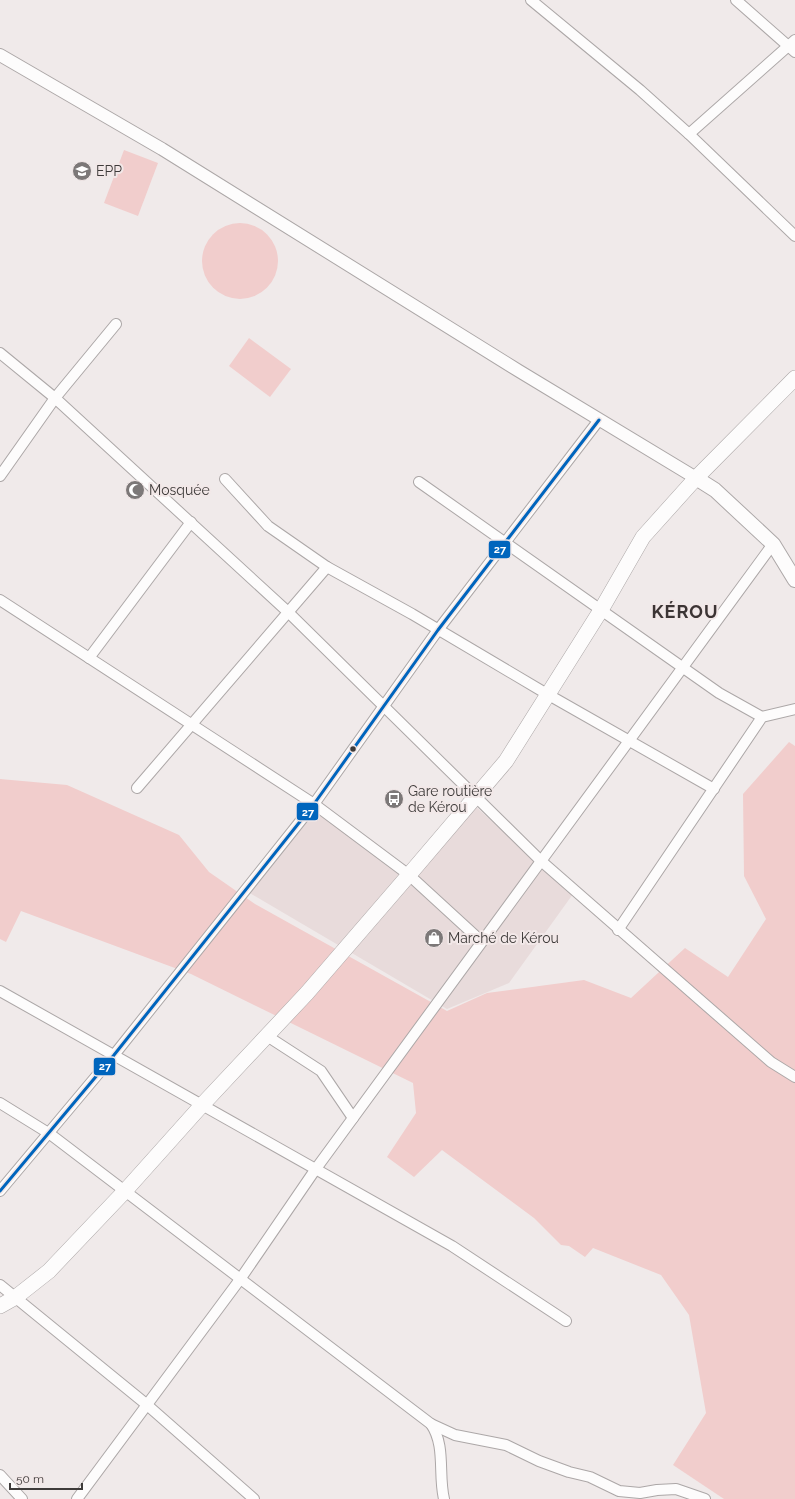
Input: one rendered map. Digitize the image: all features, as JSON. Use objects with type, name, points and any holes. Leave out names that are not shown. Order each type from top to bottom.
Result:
[{"type":"main road","points":[[0,1306],[16,1297],[49,1271],[125,1191],[202,1105],[307,993],[408,876],[506,761],[601,610],[643,538],[696,478],[795,378]]},
{"type":"main road","points":[[696,478],[715,490],[772,544],[795,580]]},
{"type":"street","points":[[531,0],[640,90],[690,134],[795,236]]},
{"type":"street","points":[[690,134],[793,46],[736,0]]},
{"type":"street","points":[[0,54],[162,149],[599,420],[696,478]]},
{"type":"street","points":[[0,476],[55,398],[116,324]]},
{"type":"street","points":[[0,353],[55,398],[288,612],[540,860],[618,930],[771,1062],[795,1077]]},
{"type":"street","points":[[0,1191],[50,1134],[314,804],[438,630],[599,420]]},
{"type":"street","points":[[225,479],[268,526],[327,567],[714,789]]},
{"type":"street","points":[[419,482],[719,693],[762,718]]},
{"type":"street","points":[[89,658],[190,522]]},
{"type":"street","points":[[77,1499],[146,1404],[241,1278],[315,1170],[772,544]]},
{"type":"street","points":[[137,788],[327,567]]},
{"type":"street","points":[[0,600],[190,725],[314,804],[408,876],[481,941]]},
{"type":"street","points":[[618,930],[762,718],[795,709]]},
{"type":"street","points":[[0,991],[452,1246],[566,1321]]},
{"type":"street","points":[[267,1036],[321,1071],[353,1118]]},
{"type":"street","points":[[0,1103],[50,1134],[431,1424],[455,1434],[506,1445],[539,1462],[590,1477],[619,1491],[640,1496],[657,1490],[676,1489],[705,1499]]},
{"type":"street","points":[[0,1285],[146,1404],[254,1499]]},
{"type":"street","points":[[431,1424],[438,1434],[440,1445],[441,1487],[444,1499]]},
{"type":"street","points":[[0,1475],[22,1499]]},
{"type":"shaded area","points":[[124,150],[158,163],[138,216],[104,203]]},
{"type":"shaded area","points":[[240,223],[254,226],[267,234],[275,247],[278,261],[275,275],[267,288],[254,296],[240,299],[226,296],[213,288],[205,275],[202,261],[205,247],[213,234],[226,226]]},
{"type":"shaded area","points":[[249,338],[291,369],[270,397],[229,366]]},
{"type":"shaded area","points":[[789,742],[795,746],[795,1499],[724,1499],[673,1465],[706,1413],[689,1315],[661,1275],[593,1248],[585,1257],[569,1246],[561,1245],[534,1218],[442,1150],[414,1177],[387,1157],[416,1113],[413,1083],[191,974],[21,911],[6,942],[0,939],[0,779],[67,785],[179,835],[209,872],[255,904],[447,1011],[487,993],[584,980],[631,998],[685,948],[728,977],[766,919],[744,876],[743,794]]},
{"type":"shaded area","name":"Marché de Kérou","points":[[475,806],[573,894],[509,983],[447,1009],[248,892],[313,810],[412,883]]},
{"type":"transit line","name":"27","points":[[0,1191],[114,1055],[314,804],[438,630],[599,420]]},
{"type":"place","name":"EPP","points":[[82,171]]},
{"type":"place","name":"Mosquée","points":[[135,490]]},
{"type":"place","name":"Gare routière de Kérou","points":[[394,799]]},
{"type":"place","name":"Marché de Kérou","points":[[434,938]]},
{"type":"district","name":"KÉROU","points":[[685,612]]}]
